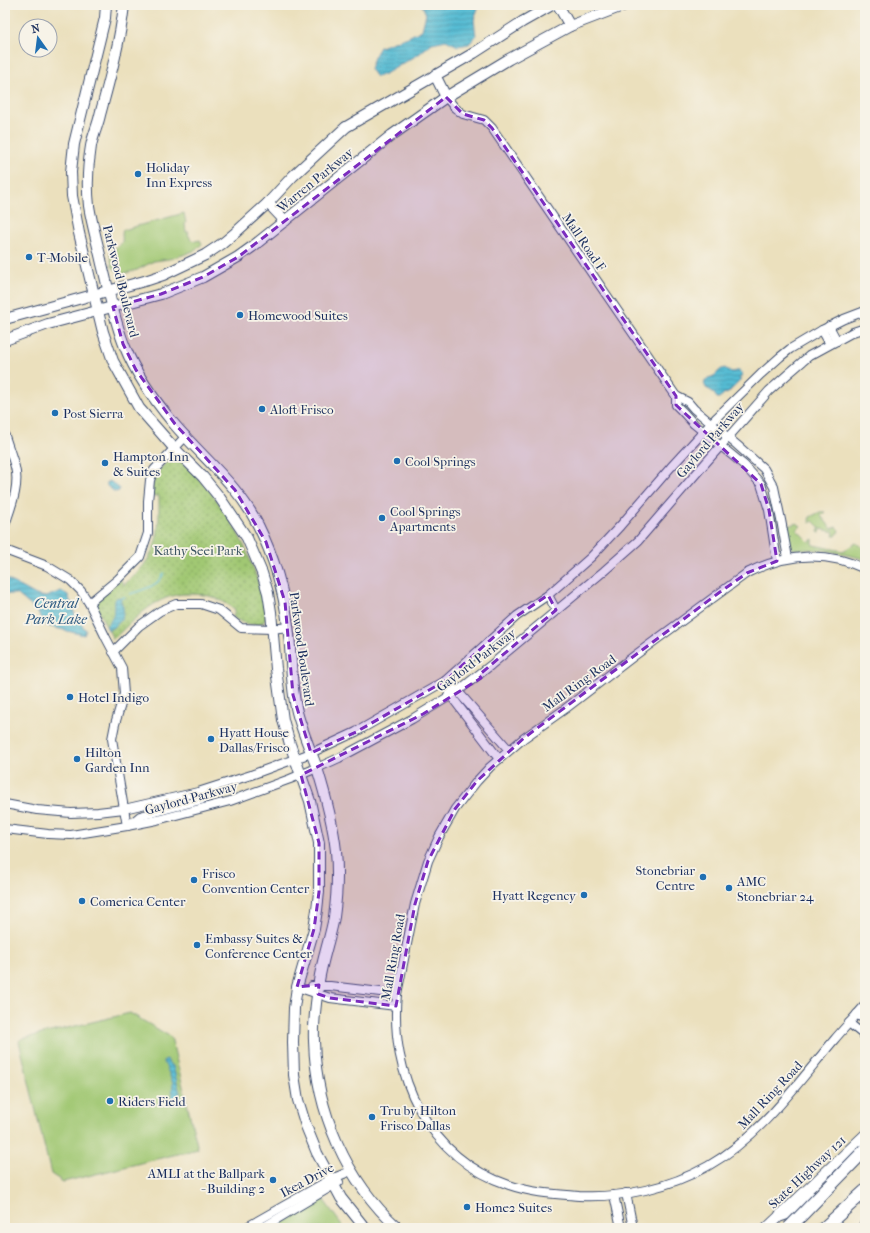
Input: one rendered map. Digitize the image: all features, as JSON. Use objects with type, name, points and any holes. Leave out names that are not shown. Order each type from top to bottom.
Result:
[{"type":"highway","points":[[789,1228],[865,1150]]},
{"type":"highway","points":[[780,1215],[799,1209],[865,1158]]},
{"type":"highway","points":[[824,1228],[865,1191]]},
{"type":"main road","name":"Parkwood Boulevard","points":[[106,5],[105,18],[74,144],[71,172],[72,196],[79,233],[98,311],[111,356],[139,408],[174,448],[203,477],[220,498],[247,538],[266,586],[271,612],[276,669],[283,720],[310,801],[319,843],[319,892],[314,929],[297,987],[293,1042],[294,1075],[298,1100],[306,1126],[317,1153],[341,1198],[365,1228]]},
{"type":"main road","name":"Parkwood Boulevard","points":[[124,5],[114,62],[91,147],[89,206],[108,291],[123,344],[136,370],[174,424],[228,481],[248,507],[258,524],[274,561],[285,602],[293,695],[303,734],[317,768],[334,832],[338,870],[334,917],[318,990],[315,1017],[314,1037],[317,1074],[324,1108],[333,1136],[351,1171],[382,1214],[398,1228]]},
{"type":"main road","name":"Warren Parkway","points":[[5,319],[163,275],[205,255],[236,233],[268,203],[293,176],[346,127],[474,53],[524,20],[552,5]]},
{"type":"main road","points":[[558,5],[570,26]]},
{"type":"main road","name":"Warren Parkway","points":[[5,340],[48,324],[113,308],[161,294],[203,277],[238,257],[252,247],[392,135],[446,97],[509,59],[570,26],[625,5]]},
{"type":"main road","points":[[105,18],[122,22]]},
{"type":"main road","points":[[435,75],[446,97]]},
{"type":"main road","points":[[74,144],[91,147]]},
{"type":"main road","points":[[268,203],[285,221]]},
{"type":"main road","name":"State Highway 121","points":[[767,1228],[865,1135]]},
{"type":"street","name":"Mall Road F","points":[[446,97],[463,114],[484,120],[492,128],[676,396],[688,402],[711,424],[764,469],[774,487],[788,558]]},
{"type":"street","name":"Gaylord Parkway","points":[[5,804],[37,810],[98,812],[124,809],[198,792],[251,775],[311,753],[356,732],[445,681],[517,616],[548,595],[591,557],[671,467],[761,374],[790,349],[826,328],[865,311]]},
{"type":"street","points":[[826,328],[834,342]]},
{"type":"street","name":"Gaylord Parkway","points":[[5,829],[71,835],[157,820],[230,801],[317,768],[412,719],[458,691],[515,646],[638,541],[769,391],[788,374],[809,356],[853,332],[865,328]]},
{"type":"street","name":"Mall Road F","points":[[676,396],[676,405],[704,432],[744,465],[761,484],[769,510],[777,561]]},
{"type":"street","points":[[5,436],[15,468],[16,478],[13,502],[5,525]]},
{"type":"street","points":[[89,603],[118,579],[140,557],[148,533],[150,480],[154,470],[186,436]]},
{"type":"street","points":[[771,522],[781,520]]},
{"type":"street","points":[[5,550],[47,566],[70,580],[81,591],[89,603],[122,668],[124,694],[112,739],[127,826],[140,816],[201,800],[220,785]]},
{"type":"street","name":"Mall Ring Road","points":[[865,568],[849,562],[808,556],[788,558],[756,569],[731,584],[509,750],[477,781],[455,809],[438,837],[430,856],[415,904],[397,994],[397,1043],[404,1074],[421,1114],[435,1134],[459,1158],[490,1177],[521,1189],[562,1195],[614,1195],[648,1189],[684,1178],[709,1165],[742,1142],[762,1124],[865,1004]]},
{"type":"street","points":[[548,595],[556,610]]},
{"type":"street","points":[[113,652],[139,626],[160,611],[176,604],[201,604],[219,610],[241,628],[272,629],[288,627]]},
{"type":"street","points":[[445,681],[458,691],[509,750]]},
{"type":"street","points":[[445,681],[451,696],[499,759]]},
{"type":"street","points":[[297,987],[318,990],[357,989],[397,994]]},
{"type":"street","points":[[318,990],[330,998],[396,1006]]},
{"type":"street","points":[[857,1014],[865,1020]]},
{"type":"street","points":[[849,1023],[865,1036]]},
{"type":"street","name":"Ikea Drive","points":[[248,1227],[351,1171]]},
{"type":"street","name":"Ikea Drive","points":[[262,1228],[332,1182]]},
{"type":"street","points":[[626,1193],[633,1228]]},
{"type":"street","points":[[614,1195],[621,1228]]},
{"type":"highlighted area","points":[[446,97],[463,114],[484,120],[492,128],[676,396],[676,405],[761,484],[769,510],[777,561],[747,573],[720,592],[524,738],[477,781],[455,809],[428,861],[415,904],[396,1006],[330,998],[318,994],[319,985],[297,987],[314,929],[319,892],[319,843],[301,775],[423,714],[481,678],[479,675],[556,610],[548,595],[517,616],[445,681],[356,732],[311,753],[293,695],[285,602],[266,542],[235,490],[175,424],[136,370],[123,344],[113,307],[161,294],[203,277],[238,257]]},
{"type":"green space","points":[[184,213],[186,232],[189,232],[188,234],[191,240],[200,240],[202,244],[196,250],[169,259],[154,261],[137,270],[122,274],[112,267],[110,254],[112,250],[119,246],[122,242],[123,230]]},
{"type":"green space","name":"Kathy Seei Park","points":[[175,460],[187,466],[207,488],[227,514],[243,543],[255,573],[265,601],[267,610],[266,619],[259,624],[248,624],[233,617],[235,609],[219,599],[203,595],[177,595],[167,598],[147,609],[113,639],[95,605],[96,602],[120,579],[124,585],[135,575],[149,557],[154,548],[159,519],[159,496],[151,496],[153,485],[157,474],[165,464]]},
{"type":"green space","points":[[820,512],[825,512],[821,516],[832,529],[836,527],[839,530],[836,536],[833,536],[834,532],[821,529],[819,533],[818,531],[820,528],[813,521],[810,523],[810,517]]},
{"type":"green space","points":[[797,523],[801,526],[797,530],[809,542],[813,539],[813,545],[843,551],[856,543],[865,549],[865,559],[824,550],[793,549],[788,538],[787,526]]},
{"type":"green space","name":"Riders Field","points":[[130,1013],[171,1037],[198,1149],[63,1182],[51,1174],[19,1041],[21,1039]]},
{"type":"green space","points":[[323,1199],[344,1228],[275,1228]]},
{"type":"water","points":[[422,5],[479,5],[474,20],[476,36],[469,44],[458,46],[446,40],[432,43],[419,54],[385,74],[376,77],[370,69],[374,57],[380,47],[408,37],[422,30],[426,14]]},
{"type":"water","points":[[725,368],[731,372],[740,372],[742,375],[739,379],[741,380],[727,394],[725,393],[717,398],[712,391],[706,388],[704,383],[708,378],[714,376],[720,370]]},
{"type":"water","points":[[110,481],[119,488],[119,491],[115,492],[107,486],[107,482]]},
{"type":"water","name":"Central Park Lake","points":[[5,578],[36,595],[46,597],[61,591],[68,595],[76,618],[86,630],[84,635],[47,626],[36,610],[17,594],[5,594]]},
{"type":"water","name":"Central Park Lake","points":[[118,597],[121,598],[123,615],[118,624],[108,630],[106,626],[113,617],[114,600]]},
{"type":"water","points":[[167,1059],[169,1064],[173,1066],[180,1093],[178,1098],[175,1100],[172,1098],[173,1083],[164,1062],[164,1060]]},
{"type":"waterway","points":[[130,594],[154,585],[164,573]]},
{"type":"waterway","points":[[121,598],[125,597]]},
{"type":"place","name":"Holiday Inn Express","points":[[138,174]]},
{"type":"place","name":"T-Mobile","points":[[29,257]]},
{"type":"place","name":"Homewood Suites","points":[[240,315]]},
{"type":"place","name":"Aloft Frisco","points":[[262,409]]},
{"type":"place","name":"Post Sierra","points":[[55,413]]},
{"type":"place","name":"Cool Springs","points":[[397,461]]},
{"type":"place","name":"Hampton Inn & Suites","points":[[105,463]]},
{"type":"place","name":"Cool Springs Apartments","points":[[382,518]]},
{"type":"place","name":"Hotel Indigo","points":[[70,697]]},
{"type":"place","name":"Hyatt House Dallas/Frisco","points":[[211,739]]},
{"type":"place","name":"Hilton Garden Inn","points":[[77,759]]},
{"type":"place","name":"Stonebriar Centre","points":[[703,877]]},
{"type":"place","name":"Frisco Convention Center","points":[[194,880]]},
{"type":"place","name":"AMC Stonebriar 24","points":[[729,888]]},
{"type":"place","name":"Hyatt Regency","points":[[584,895]]},
{"type":"place","name":"Comerica Center","points":[[82,901]]},
{"type":"place","name":"Embassy Suites & Conference Center","points":[[197,945]]},
{"type":"place","name":"Riders Field","points":[[110,1101]]},
{"type":"place","name":"Tru by Hilton Frisco Dallas","points":[[372,1117]]},
{"type":"place","name":"AMLI at the Ballpark - Building 2","points":[[273,1180]]},
{"type":"place","name":"Home2 Suites","points":[[467,1207]]}]
